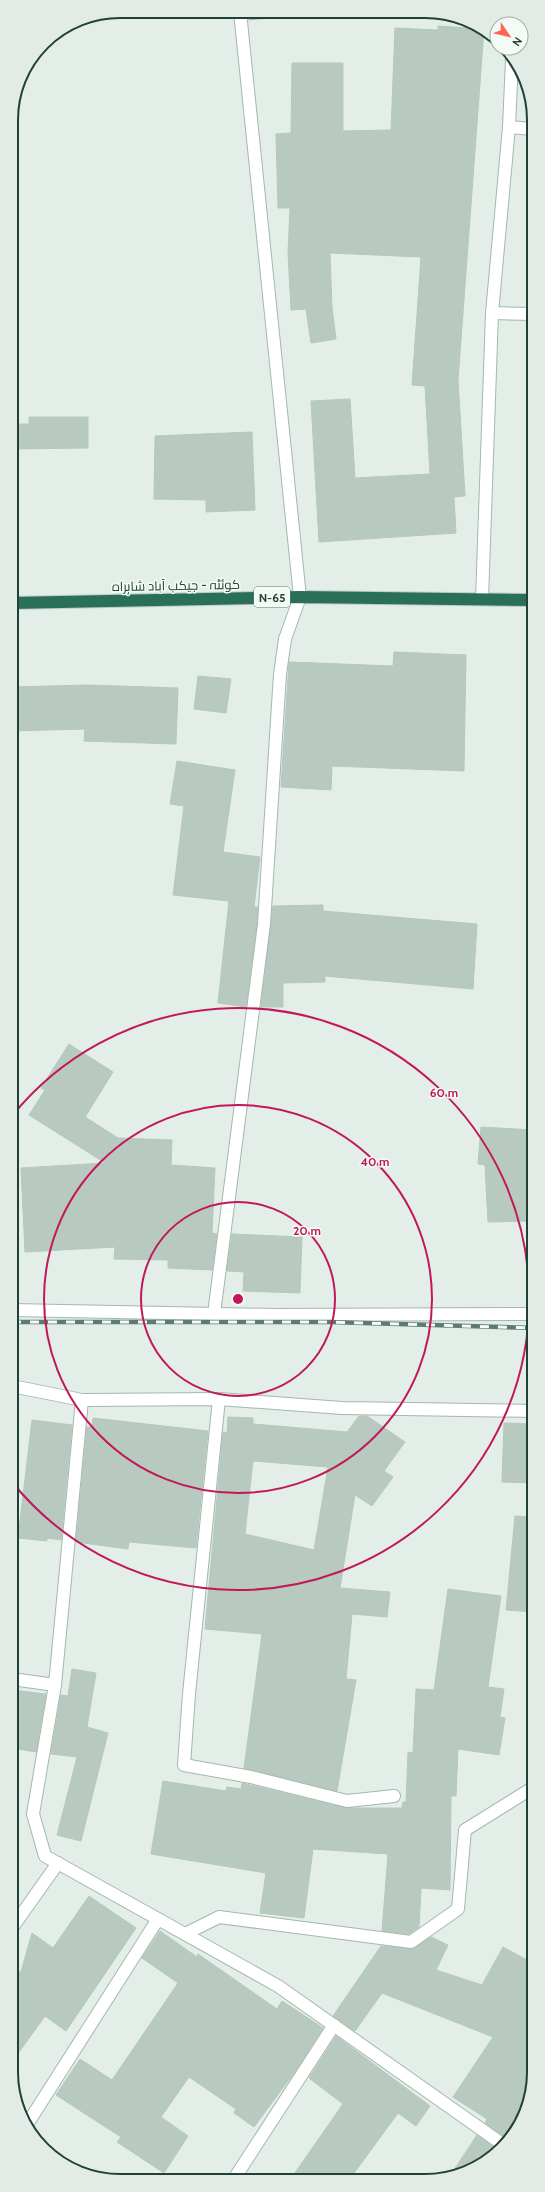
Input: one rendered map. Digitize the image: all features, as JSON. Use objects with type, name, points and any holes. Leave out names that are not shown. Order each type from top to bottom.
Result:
[{"type":"highway","name":"کوئٹہ - جیکب آباد شاہراہ","points":[[18,603],[300,597],[527,600]]},
{"type":"street","points":[[214,1314],[264,924],[280,674],[285,639],[300,597],[241,18]]},
{"type":"street","points":[[482,599],[492,313],[509,127],[512,66]]},
{"type":"street","points":[[509,127],[527,128]]},
{"type":"street","points":[[492,313],[527,314]]},
{"type":"street","points":[[18,1310],[214,1314],[527,1314]]},
{"type":"street","points":[[18,1387],[82,1400],[219,1399],[342,1408],[527,1411]]},
{"type":"street","points":[[219,1399],[189,1694],[184,1765],[251,1777],[347,1801],[394,1796]]},
{"type":"street","points":[[82,1400],[55,1685],[33,1814],[45,1856],[278,1986],[499,2142]]},
{"type":"street","points":[[18,1680],[55,1685]]},
{"type":"street","points":[[185,1934],[219,1916],[411,1942],[458,1910],[465,1830],[527,1791]]},
{"type":"street","points":[[18,1920],[58,1863]]},
{"type":"street","points":[[30,2120],[158,1919]]},
{"type":"street","points":[[237,2174],[334,2025]]},
{"type":"building","points":[[438,26],[470,28],[483,37],[458,380],[465,496],[454,497],[456,533],[319,542],[311,401],[350,399],[355,478],[430,474],[425,386],[412,385],[421,257],[330,253],[332,307],[336,339],[311,343],[306,309],[291,310],[288,253],[290,208],[278,208],[276,134],[291,133],[292,63],[343,63],[343,131],[391,130],[395,28],[438,30]]},
{"type":"building","points":[[29,417],[88,417],[88,448],[18,449],[18,424],[29,424]]},
{"type":"building","points":[[252,432],[255,510],[206,512],[206,500],[154,499],[155,436]]},
{"type":"building","points":[[394,652],[466,655],[464,771],[332,766],[331,790],[281,787],[289,662],[393,666]]},
{"type":"building","points":[[198,676],[231,679],[226,713],[194,709]]},
{"type":"building","points":[[88,685],[178,688],[176,744],[84,741],[85,729],[18,731],[18,687]]},
{"type":"building","points":[[177,761],[235,770],[223,852],[260,857],[254,907],[258,907],[257,923],[246,1007],[218,1003],[229,901],[173,895],[184,806],[170,804]]},
{"type":"building","points":[[323,905],[323,911],[477,924],[473,989],[325,976],[325,982],[283,983],[283,1007],[261,1007],[273,906]]},
{"type":"building","points":[[69,1044],[113,1072],[85,1117],[118,1138],[172,1140],[171,1165],[215,1168],[212,1233],[217,1234],[212,1270],[168,1268],[168,1260],[114,1259],[115,1247],[25,1252],[21,1168],[105,1163],[29,1115],[45,1090],[41,1088]]},
{"type":"building","points":[[481,1127],[527,1130],[527,1221],[488,1222],[485,1165],[478,1164]]},
{"type":"building","points":[[232,1234],[302,1237],[300,1293],[243,1291],[244,1272],[227,1271]]},
{"type":"building","points":[[359,1416],[367,1416],[405,1442],[384,1471],[393,1477],[372,1506],[355,1495],[340,1588],[390,1592],[387,1617],[352,1614],[346,1679],[356,1680],[337,1791],[244,1768],[262,1634],[205,1629],[223,1432],[227,1433],[228,1417],[253,1418],[253,1424],[347,1432]],"holes":[[[253,1461],[328,1467],[314,1550],[245,1534]]]},
{"type":"building","points":[[93,1418],[208,1431],[196,1548],[129,1542],[128,1549],[76,1542],[87,1427],[92,1427]]},
{"type":"building","points":[[32,1420],[72,1425],[61,1540],[47,1538],[47,1541],[18,1538]]},
{"type":"building","points":[[504,1423],[527,1424],[527,1483],[502,1482]]},
{"type":"building","points":[[515,1516],[527,1517],[527,1612],[506,1610]]},
{"type":"building","points":[[448,1589],[501,1596],[488,1687],[504,1689],[500,1717],[505,1718],[499,1755],[458,1749],[456,1796],[451,1796],[450,1890],[421,1888],[419,1927],[409,1934],[382,1931],[388,1854],[313,1849],[304,1918],[260,1913],[266,1873],[151,1854],[163,1781],[226,1791],[227,1787],[241,1789],[242,1783],[345,1808],[402,1808],[403,1802],[406,1802],[408,1752],[413,1753],[416,1689],[434,1690]]},
{"type":"building","points":[[72,1669],[96,1673],[87,1727],[108,1733],[81,1841],[57,1835],[77,1757],[51,1754],[61,1695],[68,1696]]},
{"type":"building","points":[[18,1691],[46,1694],[36,1752],[18,1749]]},
{"type":"building","points":[[89,1896],[136,1928],[66,2031],[45,2016],[18,2054],[18,1971],[21,1972],[32,1933],[53,1948]]},
{"type":"building","points":[[160,1931],[197,1957],[198,1954],[277,2009],[282,2001],[323,2028],[297,2069],[254,2127],[234,2113],[236,2109],[189,2077],[161,2117],[188,2136],[164,2173],[117,2142],[121,2137],[56,2095],[80,2059],[112,2080],[178,1983],[142,1958]]},
{"type":"building","points":[[431,1937],[448,1945],[436,1970],[482,1985],[503,1947],[527,1960],[527,2079],[524,2099],[510,2129],[504,2136],[485,2123],[487,2119],[453,2097],[493,2037],[382,1993],[355,2031],[333,2016],[381,1946],[411,1949]]},
{"type":"building","points":[[336,2036],[430,2106],[416,2126],[398,2113],[353,2174],[294,2174],[343,2104],[309,2078]]},
{"type":"building","points":[[477,2135],[494,2147],[482,2157],[470,2164],[454,2170]]},
{"type":"railway","points":[[18,1322],[330,1322],[527,1328]]}]
